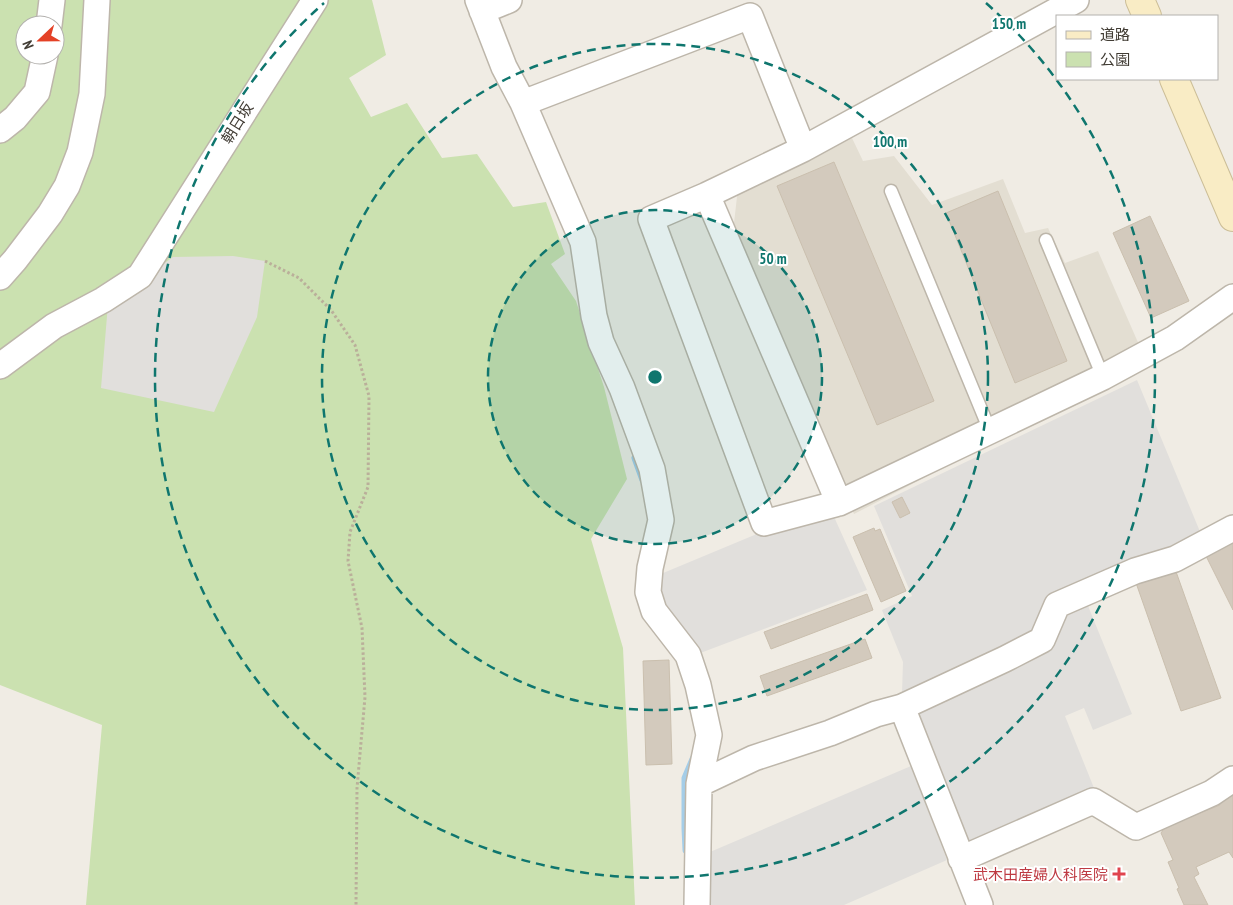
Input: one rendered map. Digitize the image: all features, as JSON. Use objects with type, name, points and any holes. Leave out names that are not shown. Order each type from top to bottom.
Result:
[{"type":"street","points":[[50,15],[52,0]]},
{"type":"street","points":[[0,277],[50,214],[66,186],[80,152],[92,94],[97,0]]},
{"type":"street","name":"朝日坂","points":[[0,366],[54,326],[103,300],[140,276],[315,0]]},
{"type":"street","points":[[509,0],[480,6],[504,67],[523,103],[583,242],[594,316],[601,342],[622,388],[652,469],[661,520],[650,568],[648,592],[654,611],[688,655],[698,685],[709,735],[699,784],[697,905]]},
{"type":"street","points":[[1076,0],[803,149],[707,195],[651,219],[764,523],[839,503],[1104,377],[1175,338],[1233,297]]},
{"type":"street","points":[[1140,0],[1147,15]]},
{"type":"street","points":[[523,103],[750,16],[803,149]]},
{"type":"street","points":[[0,130],[15,118],[37,92],[43,65]]},
{"type":"street","points":[[1174,80],[1233,217]]},
{"type":"street","points":[[707,195],[839,503]]},
{"type":"street","points":[[699,784],[754,758],[830,733],[876,714],[902,706],[1004,659],[1042,640],[1057,606],[1135,571],[1175,559],[1233,528]]},
{"type":"street","points":[[902,706],[980,905]]},
{"type":"street","points":[[961,859],[1093,802],[1136,827],[1212,794],[1233,779]]},
{"type":"lane","points":[[891,191],[990,431]]},
{"type":"lane","points":[[1046,240],[1104,377]]},
{"type":"path","points":[[265,261],[299,278],[332,310],[356,345],[369,396],[368,487],[350,532],[348,562],[362,628],[365,697],[357,788],[356,905]]},
{"type":"shaded area","points":[[852,138],[863,161],[894,156],[932,205],[1003,179],[1025,233],[1048,228],[1065,263],[1098,251],[1147,363],[854,514],[734,223],[738,188]]},
{"type":"shaded area","points":[[233,256],[265,261],[257,317],[214,412],[101,388],[108,304],[173,257]]},
{"type":"shaded area","points":[[1137,380],[1201,534],[1159,556],[1052,598],[1035,638],[910,695],[902,693],[903,662],[882,610],[912,596],[874,506]]},
{"type":"shaded area","points":[[822,510],[835,519],[867,590],[695,655],[663,612],[656,576],[810,512]]},
{"type":"shaded area","points":[[1086,601],[1132,714],[1093,730],[1084,708],[1065,716],[1096,793],[964,852],[909,710],[1054,644],[1066,609]]},
{"type":"shaded area","points":[[911,766],[947,860],[844,905],[708,905],[710,852]]},
{"type":"green space","points":[[0,0],[372,0],[386,55],[349,78],[371,117],[407,103],[442,158],[477,154],[513,207],[546,202],[565,254],[551,264],[576,301],[604,387],[627,479],[591,539],[623,648],[635,905],[86,905],[102,725],[0,685]]},
{"type":"building","points":[[834,162],[934,401],[877,425],[777,186]]},
{"type":"building","points":[[998,191],[1067,361],[1015,383],[946,213]]},
{"type":"building","points":[[1150,216],[1189,301],[1151,318],[1113,233]]},
{"type":"building","points":[[902,497],[910,513],[900,518],[892,502]]},
{"type":"building","points":[[874,528],[875,531],[880,529],[906,591],[881,602],[853,537]]},
{"type":"building","points":[[1233,540],[1233,610],[1205,554]]},
{"type":"building","points":[[1174,566],[1221,698],[1181,711],[1135,580]]},
{"type":"building","points":[[867,594],[873,610],[771,649],[764,632]]},
{"type":"building","points":[[865,639],[872,658],[767,696],[760,676]]},
{"type":"building","points":[[669,660],[672,764],[646,765],[643,661]]},
{"type":"building","points":[[1233,790],[1233,858],[1229,852],[1196,867],[1199,874],[1194,877],[1208,905],[1184,905],[1168,862],[1173,860],[1161,833],[1165,827],[1220,805],[1218,800]]},
{"type":"waterway","points":[[635,458],[643,480]]},
{"type":"waterway","points":[[686,850],[685,778],[693,759]]},
{"type":"place","name":"武木田産婦人科医院","points":[[1119,874]]}]
